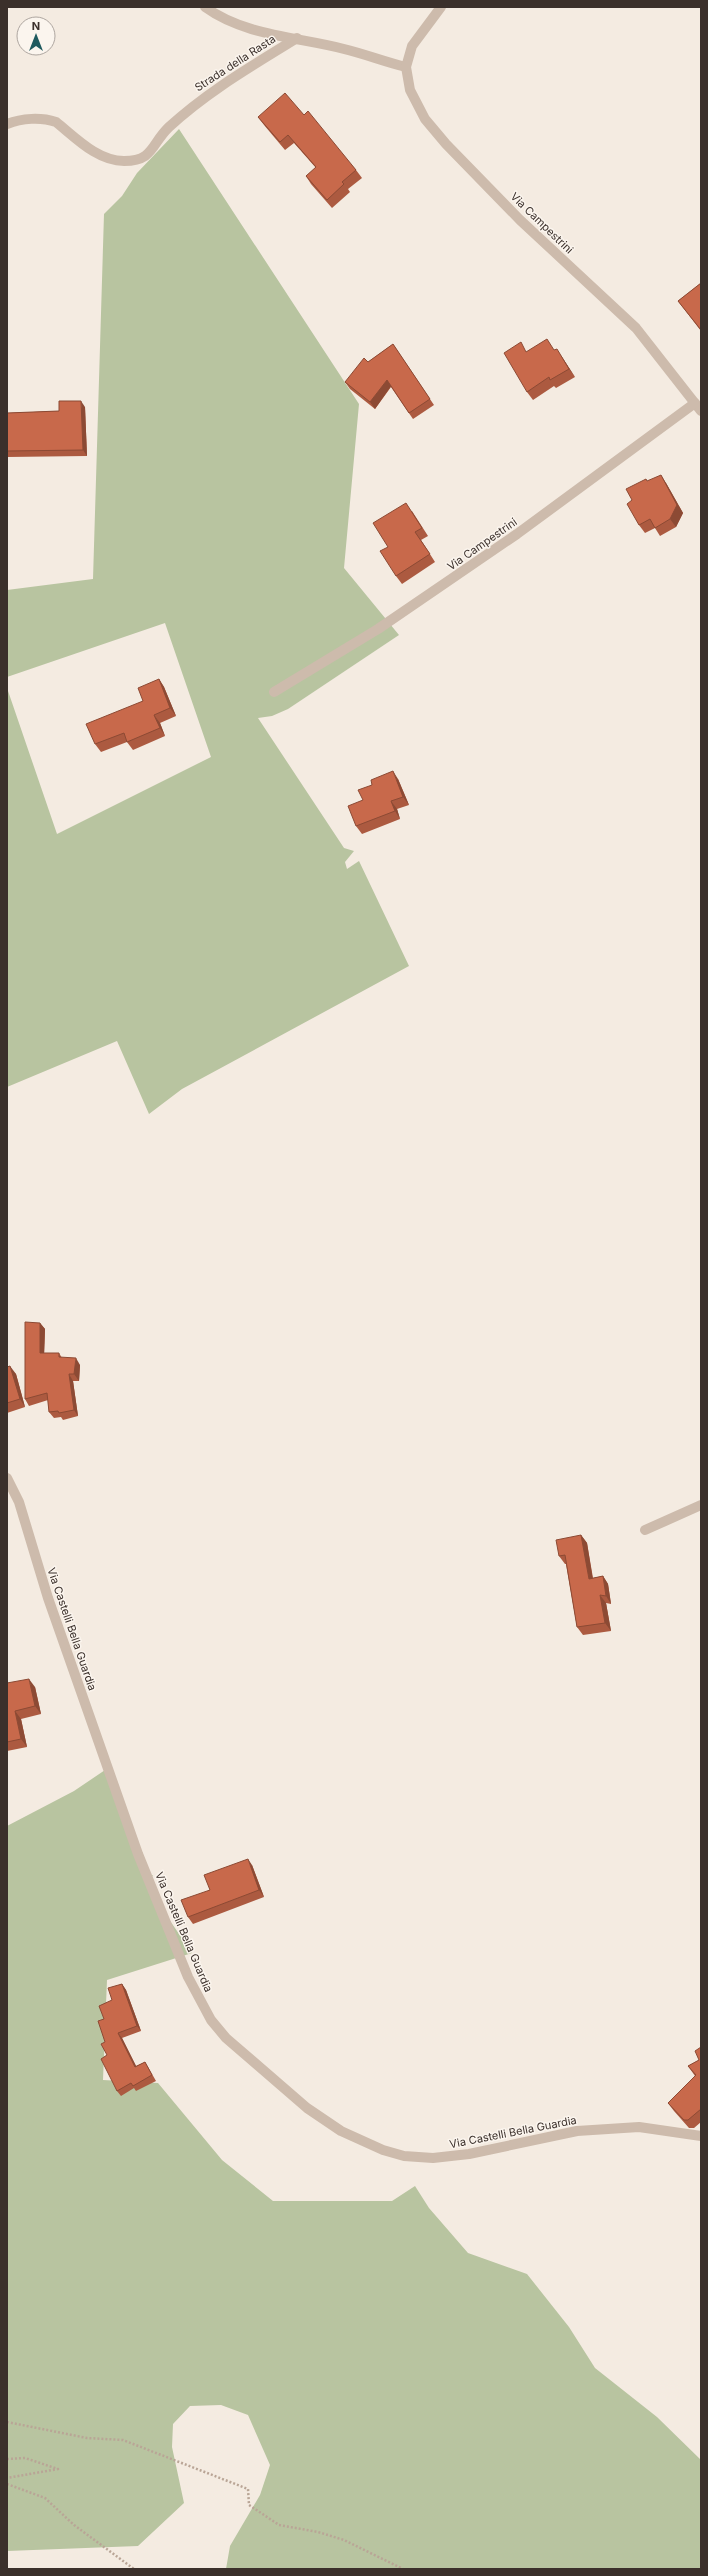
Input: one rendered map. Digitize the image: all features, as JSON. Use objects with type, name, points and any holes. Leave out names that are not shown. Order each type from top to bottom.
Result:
[{"type":"street","points":[[205,7],[237,24],[260,32],[345,49],[406,67],[412,46],[441,7]]},
{"type":"street","name":"Strada della Rasta","points":[[7,124],[26,119],[49,120],[99,154],[122,161],[135,160],[148,155],[163,134],[213,90],[296,38]]},
{"type":"street","name":"Via Campestrini","points":[[406,67],[410,90],[425,119],[446,144],[520,220],[636,328],[701,412]]},
{"type":"street","name":"Via Campestrini","points":[[274,692],[378,629],[517,534],[695,403]]},
{"type":"street","name":"Via Castelli Bella Guardia","points":[[7,1478],[19,1502],[48,1598],[138,1854],[188,1977],[211,2020],[226,2038],[307,2108],[335,2127],[383,2150],[404,2156],[433,2158],[469,2154],[577,2131],[640,2128],[701,2136]]},
{"type":"street","points":[[646,1530],[701,1505]]},
{"type":"path","points":[[7,2422],[86,2438],[123,2440],[248,2489],[249,2505],[279,2525],[318,2532],[344,2540],[403,2569]]},
{"type":"path","points":[[7,2459],[25,2458],[58,2469],[7,2478]]},
{"type":"path","points":[[7,2484],[45,2498],[74,2525],[134,2569]]},
{"type":"green space","points":[[179,129],[359,404],[344,568],[399,635],[288,709],[272,716],[258,718],[344,848],[354,851],[345,862],[347,869],[359,861],[409,966],[182,1089],[149,1114],[117,1041],[7,1087],[7,688],[57,834],[211,757],[165,623],[7,677],[7,590],[93,579],[104,214],[122,196],[137,173]]},
{"type":"green space","points":[[111,1766],[150,1876],[153,1875],[147,1887],[192,1953],[107,1980],[103,2080],[158,2083],[222,2160],[273,2201],[392,2201],[415,2186],[429,2208],[468,2253],[527,2274],[569,2327],[595,2368],[657,2417],[701,2460],[701,2569],[226,2569],[230,2546],[260,2495],[270,2465],[248,2415],[221,2405],[190,2406],[173,2424],[172,2447],[184,2503],[138,2546],[7,2551],[7,1826],[74,1791]]},
{"type":"building","points":[[285,93],[304,115],[308,111],[356,170],[342,182],[344,184],[327,200],[306,176],[316,167],[288,135],[280,142],[258,117]]},
{"type":"building","points":[[701,283],[701,330],[678,301]]},
{"type":"building","points":[[547,339],[554,350],[557,349],[569,369],[550,380],[549,377],[527,392],[504,353],[521,342],[526,352]]},
{"type":"building","points":[[393,344],[430,399],[409,413],[387,380],[370,402],[345,382],[364,358],[368,362]]},
{"type":"building","points":[[59,401],[81,401],[83,450],[7,451],[7,413],[59,411]]},
{"type":"building","points":[[661,475],[677,505],[670,519],[655,528],[650,519],[639,525],[627,504],[632,500],[626,489],[646,479],[647,481]]},
{"type":"building","points":[[406,503],[422,528],[415,532],[430,554],[396,576],[380,551],[388,547],[373,523]]},
{"type":"building","points":[[159,679],[170,708],[154,715],[160,728],[127,742],[124,733],[95,744],[86,724],[143,701],[138,688]]},
{"type":"building","points":[[393,771],[403,797],[391,801],[395,811],[356,826],[348,806],[363,800],[358,790],[372,785],[371,780]]},
{"type":"building","points":[[25,1322],[40,1323],[40,1353],[59,1353],[59,1357],[76,1358],[74,1374],[69,1374],[74,1410],[59,1413],[58,1411],[49,1412],[47,1393],[25,1399]]},
{"type":"building","points":[[10,1366],[20,1399],[7,1403],[7,1367]]},
{"type":"building","points":[[581,1535],[589,1579],[603,1576],[606,1596],[600,1595],[605,1623],[577,1627],[565,1555],[559,1556],[556,1540]]},
{"type":"building","points":[[29,1679],[35,1706],[15,1711],[21,1739],[7,1742],[7,1683]]},
{"type":"building","points":[[248,1859],[259,1890],[188,1917],[181,1900],[210,1890],[204,1875]]},
{"type":"building","points":[[122,1984],[137,2026],[118,2033],[135,2067],[145,2062],[152,2075],[133,2086],[131,2083],[117,2091],[101,2059],[107,2055],[101,2044],[105,2042],[98,2021],[104,2019],[99,2006],[112,2000],[108,1988]]},
{"type":"building","points":[[701,2047],[701,2109],[688,2120],[684,2120],[668,2103],[696,2075],[688,2066],[699,2060],[695,2051]]}]
